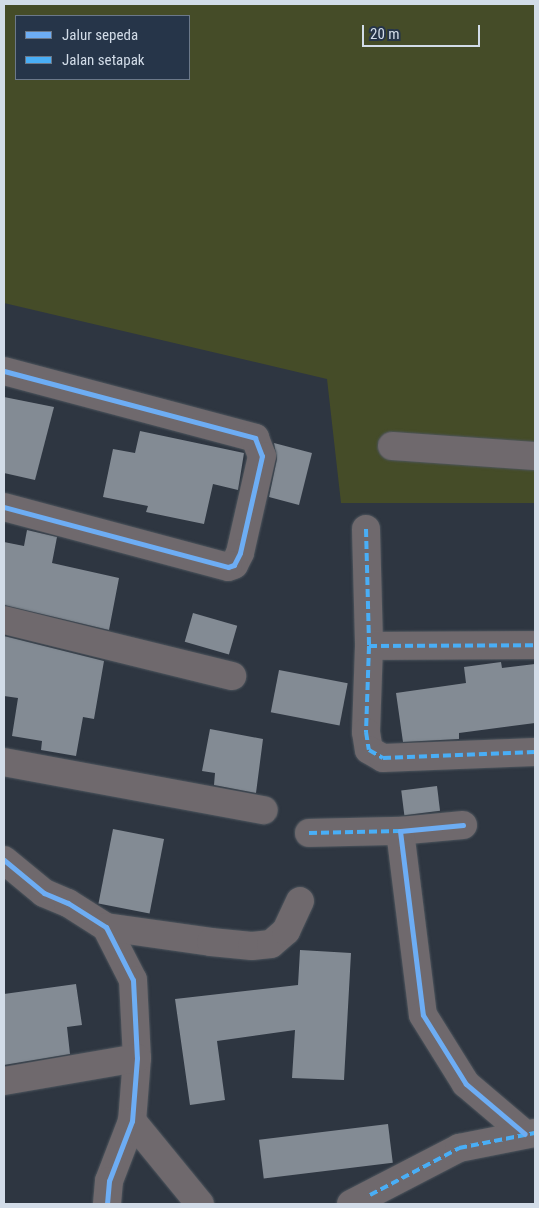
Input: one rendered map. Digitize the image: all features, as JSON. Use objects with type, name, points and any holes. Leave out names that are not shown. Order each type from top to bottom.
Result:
[{"type":"street","points":[[4,371],[255,438],[262,456],[240,554],[234,566],[228,567],[4,507]]},
{"type":"street","points":[[392,446],[535,456]]},
{"type":"street","points":[[366,529],[369,646],[366,732],[369,750],[375,755],[535,752]]},
{"type":"street","points":[[4,620],[232,676]]},
{"type":"street","points":[[369,646],[535,645]]},
{"type":"street","points":[[4,762],[264,810]]},
{"type":"street","points":[[309,833],[400,831],[463,825]]},
{"type":"street","points":[[400,831],[423,1015],[466,1084],[530,1133]]},
{"type":"street","points":[[4,860],[44,894],[68,903],[106,927],[211,942],[252,946],[271,944],[286,931],[300,902]]},
{"type":"street","points":[[106,927],[133,980],[137,1058],[132,1120],[109,1181],[108,1204]]},
{"type":"street","points":[[4,1081],[137,1058]]},
{"type":"street","points":[[132,1120],[200,1204]]},
{"type":"street","points":[[351,1204],[459,1148],[530,1133]]},
{"type":"green space","points":[[4,4],[535,4],[535,503],[341,503],[327,379],[4,303]]},
{"type":"building","points":[[4,397],[54,407],[35,480],[4,473]]},
{"type":"building","points":[[140,431],[244,453],[238,490],[213,484],[204,524],[146,512],[148,506],[103,497],[113,449],[135,453]]},
{"type":"building","points":[[274,443],[312,453],[299,505],[269,497],[277,459]]},
{"type":"building","points":[[27,530],[57,537],[52,563],[119,578],[109,630],[4,605],[4,542],[24,546]]},
{"type":"building","points":[[193,613],[237,626],[229,655],[185,642]]},
{"type":"building","points":[[4,636],[104,661],[94,719],[83,717],[76,756],[41,750],[42,741],[12,736],[18,698],[4,696]]},
{"type":"building","points":[[501,662],[502,668],[535,664],[535,723],[459,733],[459,739],[403,742],[396,693],[466,683],[464,667]]},
{"type":"building","points":[[279,670],[348,683],[340,726],[271,712]]},
{"type":"building","points":[[210,729],[263,739],[256,793],[214,785],[215,773],[202,771]]},
{"type":"building","points":[[437,786],[440,811],[404,815],[401,790]]},
{"type":"building","points":[[113,829],[164,839],[150,914],[98,904]]},
{"type":"building","points":[[300,950],[351,953],[344,1080],[292,1078],[295,1030],[217,1041],[225,1100],[190,1105],[175,999],[298,985]]},
{"type":"building","points":[[76,984],[82,1025],[67,1027],[70,1054],[4,1065],[4,994]]},
{"type":"building","points":[[388,1124],[393,1163],[264,1179],[259,1140]]},
{"type":"marked path","points":[[366,529],[369,646],[366,732],[369,750],[383,758],[535,752]]},
{"type":"marked path","points":[[369,646],[535,645]]},
{"type":"marked path","points":[[309,833],[400,831]]},
{"type":"marked path","points":[[370,1195],[459,1148],[535,1133]]},
{"type":"cycle path","points":[[4,371],[255,438],[262,456],[240,553],[234,565],[228,567],[4,507]]},
{"type":"cycle path","points":[[463,825],[400,831],[423,1015],[466,1084],[525,1134]]},
{"type":"cycle path","points":[[4,860],[44,893],[68,903],[106,927],[133,980],[137,1058],[132,1121],[109,1181],[107,1204]]}]
